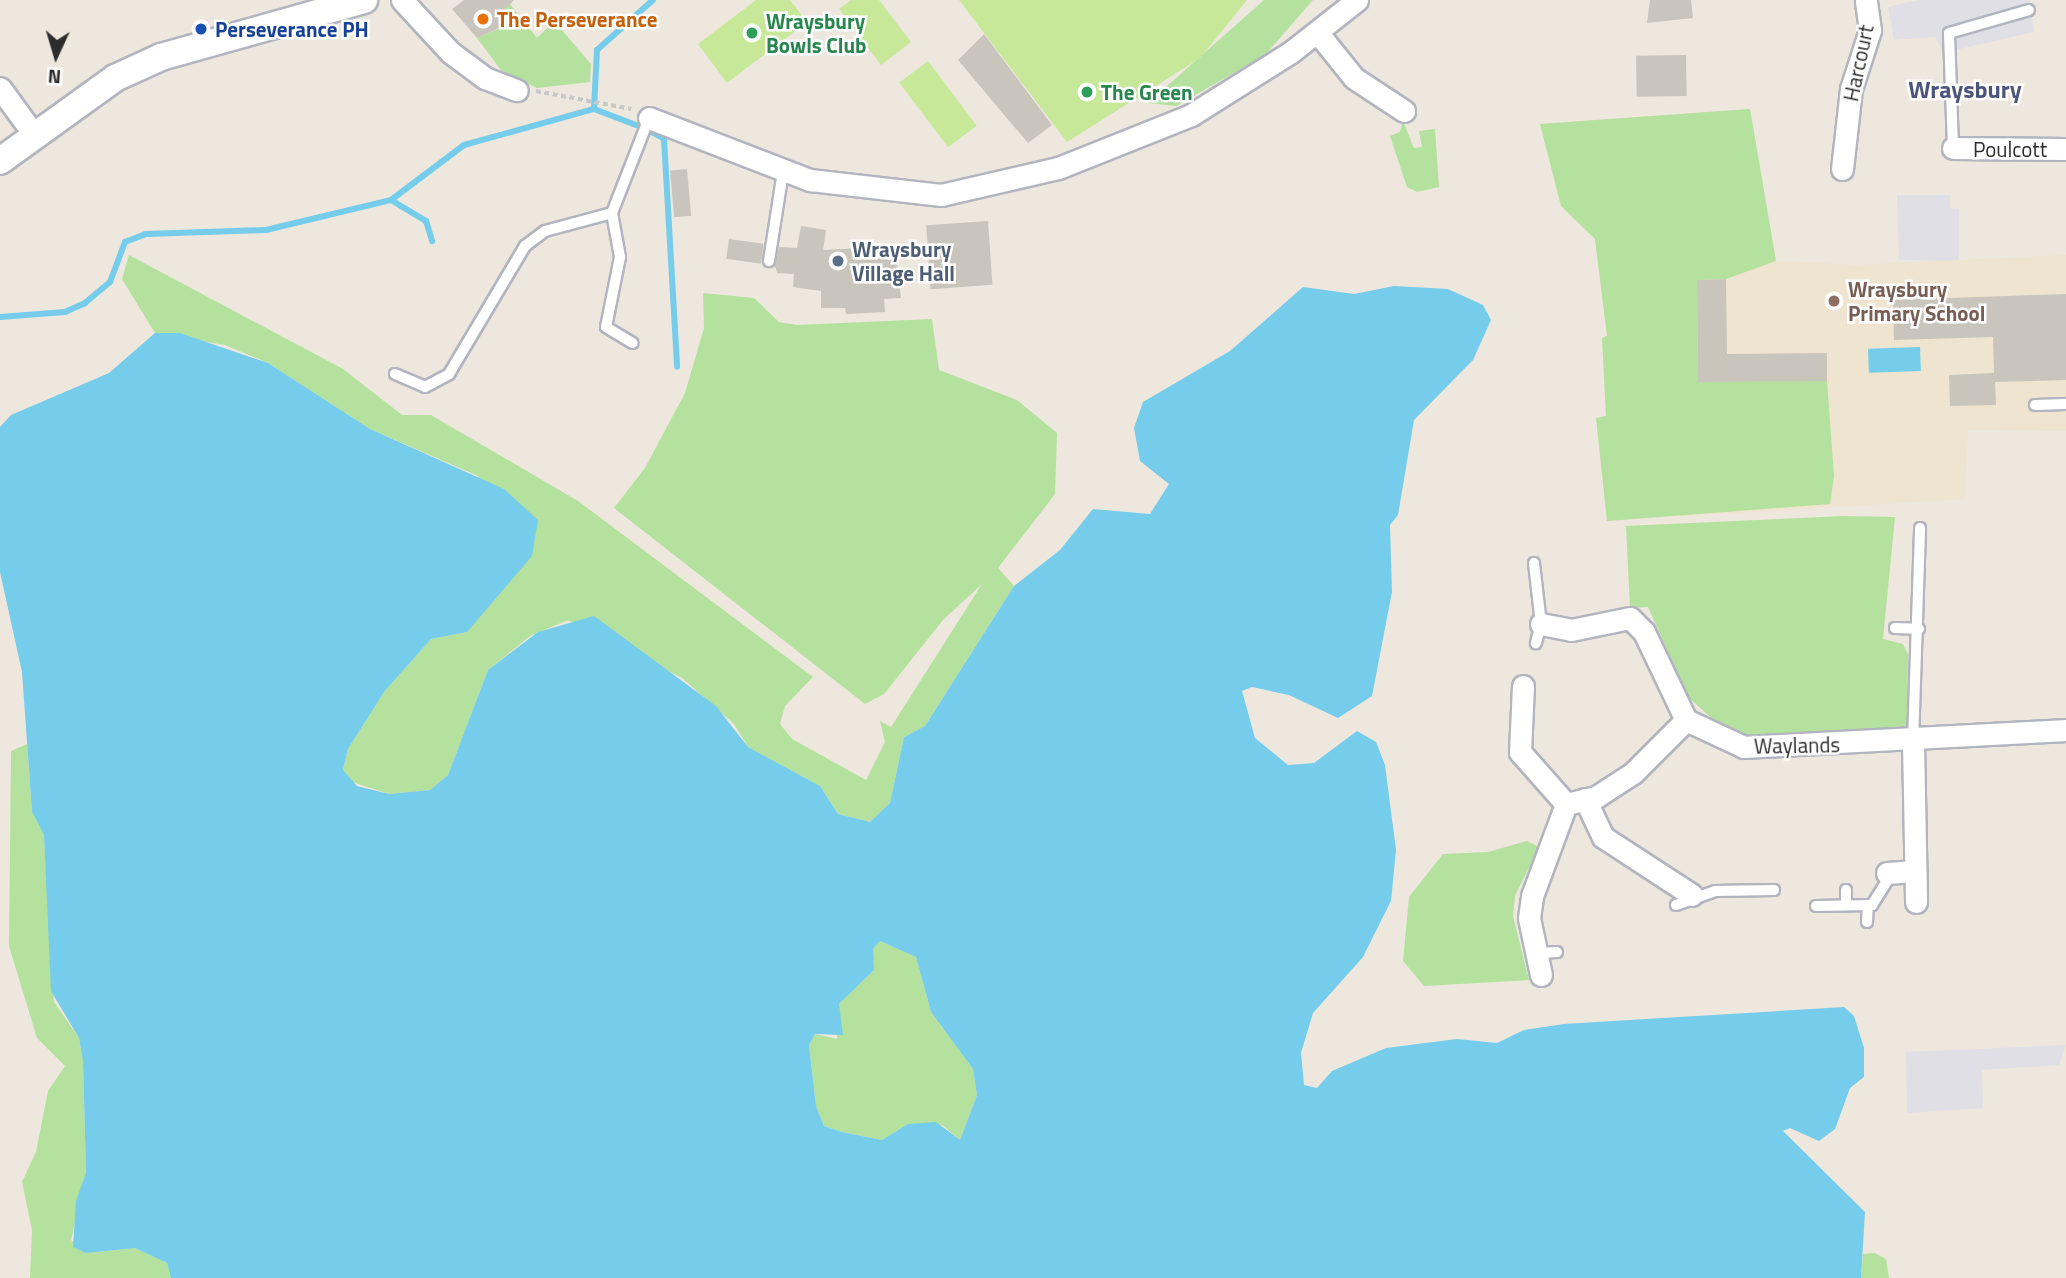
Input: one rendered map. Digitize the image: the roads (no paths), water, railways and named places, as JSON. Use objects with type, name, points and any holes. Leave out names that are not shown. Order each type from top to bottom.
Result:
[{"type":"street","points":[[0,161],[115,78],[160,57],[364,0]]},
{"type":"street","points":[[402,0],[450,52],[485,78],[517,90]]},
{"type":"street","points":[[649,118],[783,172],[872,192],[941,195],[1058,168],[1191,115],[1317,32],[1357,0]]},
{"type":"street","name":"Harcourt","points":[[1842,169],[1851,89],[1870,30],[1866,0]]},
{"type":"street","points":[[1317,32],[1354,78],[1404,111]]},
{"type":"street","points":[[0,88],[35,136]]},
{"type":"street","name":"Poulcott","points":[[1953,148],[2066,149]]},
{"type":"street","points":[[1539,634],[1630,618],[1644,632],[1686,720],[1633,773],[1575,802],[1532,896],[1529,918],[1546,960]]},
{"type":"street","points":[[1523,686],[1520,752],[1575,802],[1603,837],[1684,900]]},
{"type":"street","name":"Waylands","points":[[1686,720],[1744,747],[1913,742],[2066,730]]},
{"type":"street","points":[[1913,742],[1916,902]]},
{"type":"street","points":[[1889,873],[1915,871]]},
{"type":"lane","points":[[1953,148],[1949,33],[2029,10]]},
{"type":"lane","points":[[632,344],[614,337],[605,317],[620,257],[612,213],[649,118]]},
{"type":"lane","points":[[769,261],[783,172]]},
{"type":"lane","points":[[395,374],[425,387],[449,374],[525,246],[545,231],[612,213]]},
{"type":"lane","points":[[2035,405],[2066,404]]},
{"type":"lane","points":[[1913,742],[1919,629],[1920,528]]},
{"type":"lane","points":[[1534,563],[1539,634]]},
{"type":"lane","points":[[1895,628],[1919,629]]},
{"type":"lane","points":[[1867,922],[1868,905],[1889,873]]},
{"type":"lane","points":[[1684,900],[1774,890]]},
{"type":"lane","points":[[1846,890],[1846,905]]},
{"type":"lane","points":[[1816,906],[1868,905]]},
{"type":"water","points":[[1394,286],[1448,289],[1483,305],[1491,320],[1473,360],[1414,420],[1398,515],[1390,525],[1392,592],[1372,696],[1338,718],[1289,695],[1252,687],[1242,691],[1255,738],[1288,765],[1314,763],[1357,731],[1376,742],[1385,765],[1396,850],[1391,901],[1363,957],[1313,1013],[1301,1053],[1304,1085],[1317,1088],[1332,1071],[1386,1048],[1457,1039],[1497,1043],[1524,1030],[1564,1024],[1844,1007],[1854,1016],[1864,1048],[1864,1077],[1850,1088],[1835,1129],[1819,1141],[1790,1128],[1783,1131],[1865,1212],[1861,1278],[171,1278],[167,1263],[135,1248],[86,1253],[73,1247],[76,1201],[86,1173],[83,1061],[79,1038],[51,991],[44,835],[32,812],[22,672],[0,572],[0,427],[11,415],[109,373],[155,333],[180,333],[268,363],[370,429],[504,489],[538,520],[532,556],[467,632],[431,639],[384,692],[348,749],[343,770],[357,786],[389,794],[430,790],[448,775],[488,670],[538,632],[594,616],[716,706],[748,747],[820,786],[838,814],[870,822],[890,803],[904,737],[925,726],[1014,586],[1060,550],[1093,509],[1150,514],[1169,484],[1140,461],[1134,428],[1143,402],[1230,351],[1303,287],[1354,294]],"holes":[[[880,941],[916,957],[931,1012],[973,1069],[977,1095],[960,1140],[936,1122],[908,1124],[882,1140],[824,1126],[816,1106],[809,1045],[815,1034],[843,1035],[839,1004],[874,970],[873,949]]]},
{"type":"water","points":[[1920,347],[1921,371],[1869,373],[1868,349]]},
{"type":"waterway","points":[[594,109],[597,50],[653,0]]},
{"type":"waterway","points":[[0,317],[65,312],[85,303],[110,282],[125,242],[146,234],[266,230],[391,200],[464,145],[594,109],[636,125]]},
{"type":"waterway","points":[[652,132],[664,139],[677,367]]},
{"type":"waterway","points":[[391,200],[426,221],[432,241]]},
{"type":"place","name":"The Perseverance","points":[[483,19]]},
{"type":"place","name":"Perseverance PH","points":[[201,29]]},
{"type":"place","name":"Wraysbury Bowls Club","points":[[752,33]]},
{"type":"place","name":"The Green","points":[[1087,92]]},
{"type":"place","name":"Wraysbury Village Hall","points":[[838,261]]},
{"type":"place","name":"Wraysbury Primary School","points":[[1834,301]]},
{"type":"district","name":"Wraysbury","points":[[1965,90]]}]
